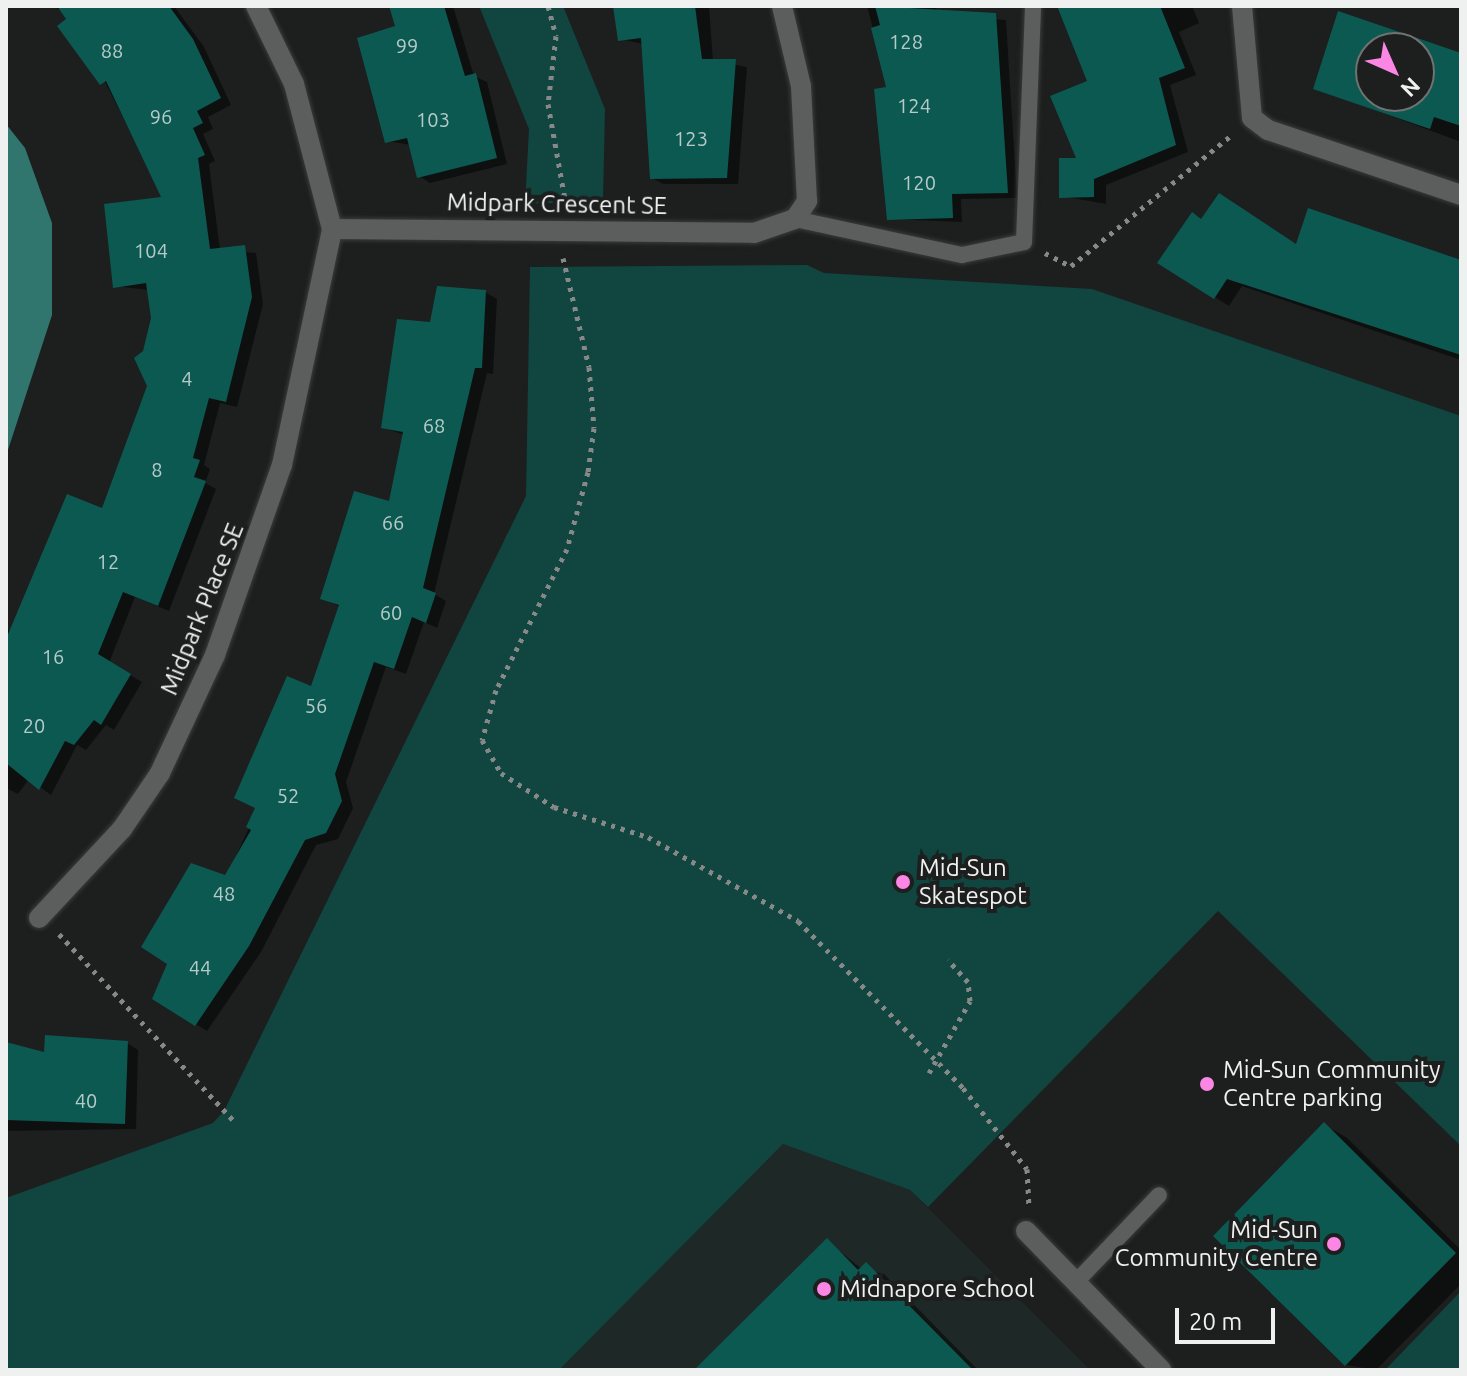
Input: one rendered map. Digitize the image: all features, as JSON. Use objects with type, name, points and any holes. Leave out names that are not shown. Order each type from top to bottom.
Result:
[{"type":"street","points":[[256,6],[294,84],[332,229]]},
{"type":"street","points":[[782,6],[801,86],[809,173],[807,201],[795,219]]},
{"type":"street","points":[[1242,6],[1252,118],[1268,130],[1461,195]]},
{"type":"street","name":"Midpark Crescent SE","points":[[332,229],[562,227],[763,233],[795,219]]},
{"type":"street","name":"Midpark Place SE","points":[[39,918],[122,829],[160,773],[215,655],[282,465],[332,229]]},
{"type":"street","points":[[1026,1231],[1161,1370]]},
{"type":"lane","points":[[795,219],[962,255],[1024,242],[1033,6]]},
{"type":"lane","points":[[1076,1282],[1159,1195]]},
{"type":"path","points":[[548,6],[556,36],[548,104],[566,203],[562,227],[589,367],[594,428],[588,472],[567,549],[496,690],[482,740],[501,773],[554,807],[648,837],[798,921],[937,1060],[1027,1169],[1026,1231]]},
{"type":"path","points":[[1024,242],[1071,266],[1252,118]]},
{"type":"path","points":[[39,918],[86,957],[233,1120]]},
{"type":"path","points":[[929,1073],[970,1001],[968,982],[948,960]]},
{"type":"shaded area","points":[[479,6],[563,6],[605,109],[603,201],[525,204],[529,129]]},
{"type":"shaded area","points":[[6,124],[25,148],[52,223],[52,315],[6,456]]},
{"type":"shaded area","points":[[807,265],[824,273],[1092,289],[1461,416],[1461,1146],[1218,911],[928,1207],[910,1190],[783,1144],[559,1370],[6,1370],[6,1198],[213,1123],[224,1111],[526,496],[530,267]]},
{"type":"shaded area","name":"Midnapore School","points":[[783,1144],[910,1190],[1090,1370],[559,1370]]},
{"type":"shaded area","points":[[1461,1291],[1461,1370],[1385,1370]]},
{"type":"building","points":[[57,6],[169,6],[193,39],[221,98],[197,111],[203,123],[193,128],[205,155],[198,158],[210,249],[245,245],[252,297],[226,402],[209,398],[193,458],[200,460],[194,477],[206,481],[158,606],[123,592],[98,654],[131,674],[101,725],[94,720],[74,745],[65,741],[39,790],[6,763],[6,639],[67,494],[102,508],[147,386],[134,358],[143,351],[151,318],[146,283],[113,288],[104,204],[161,197],[106,81],[100,85],[57,26],[66,19]]},
{"type":"building","points":[[389,6],[444,6],[465,76],[476,73],[497,158],[417,178],[407,138],[385,143],[357,38],[395,26]]},
{"type":"building","points":[[613,6],[695,6],[702,59],[736,59],[727,178],[650,179],[641,38],[618,41]]},
{"type":"building","points":[[875,6],[996,13],[1008,193],[952,194],[953,218],[887,220],[874,89],[886,87],[871,28],[880,25]]},
{"type":"building","points":[[1057,6],[1160,6],[1185,68],[1159,78],[1176,145],[1094,179],[1094,197],[1059,198],[1059,158],[1076,158],[1050,96],[1087,81]]},
{"type":"building","points":[[1338,11],[1400,32],[1355,32],[1355,103],[1313,89]]},
{"type":"building","points":[[1435,44],[1461,53],[1461,126],[1434,117],[1430,129],[1380,112],[1435,112]]},
{"type":"building","points":[[1219,193],[1296,244],[1308,208],[1461,260],[1461,355],[1227,279],[1214,299],[1157,263],[1192,212],[1201,219]]},
{"type":"building","points":[[437,286],[486,290],[482,368],[475,368],[423,588],[436,593],[426,623],[412,617],[394,669],[374,662],[335,774],[342,801],[326,833],[305,840],[249,946],[195,1026],[152,999],[167,964],[141,947],[191,863],[225,875],[251,830],[246,827],[255,808],[234,798],[287,676],[311,686],[339,605],[320,599],[354,491],[389,501],[403,432],[381,428],[397,319],[430,322]]},
{"type":"building","points":[[45,1035],[128,1041],[125,1124],[6,1120],[6,1042],[44,1052]]},
{"type":"building","name":"Mid-Sun Community Centre","points":[[1324,1122],[1456,1253],[1345,1366],[1213,1236]]},
{"type":"building","points":[[827,1238],[858,1270],[866,1262],[973,1370],[694,1370]]},
{"type":"place","name":"Mid-Sun Skatespot","points":[[903,882]]},
{"type":"place","name":"Mid-Sun Community Centre parking","points":[[1207,1084]]},
{"type":"place","name":"Mid-Sun Community Centre","points":[[1334,1244]]},
{"type":"place","name":"Midnapore School","points":[[824,1289]]}]
